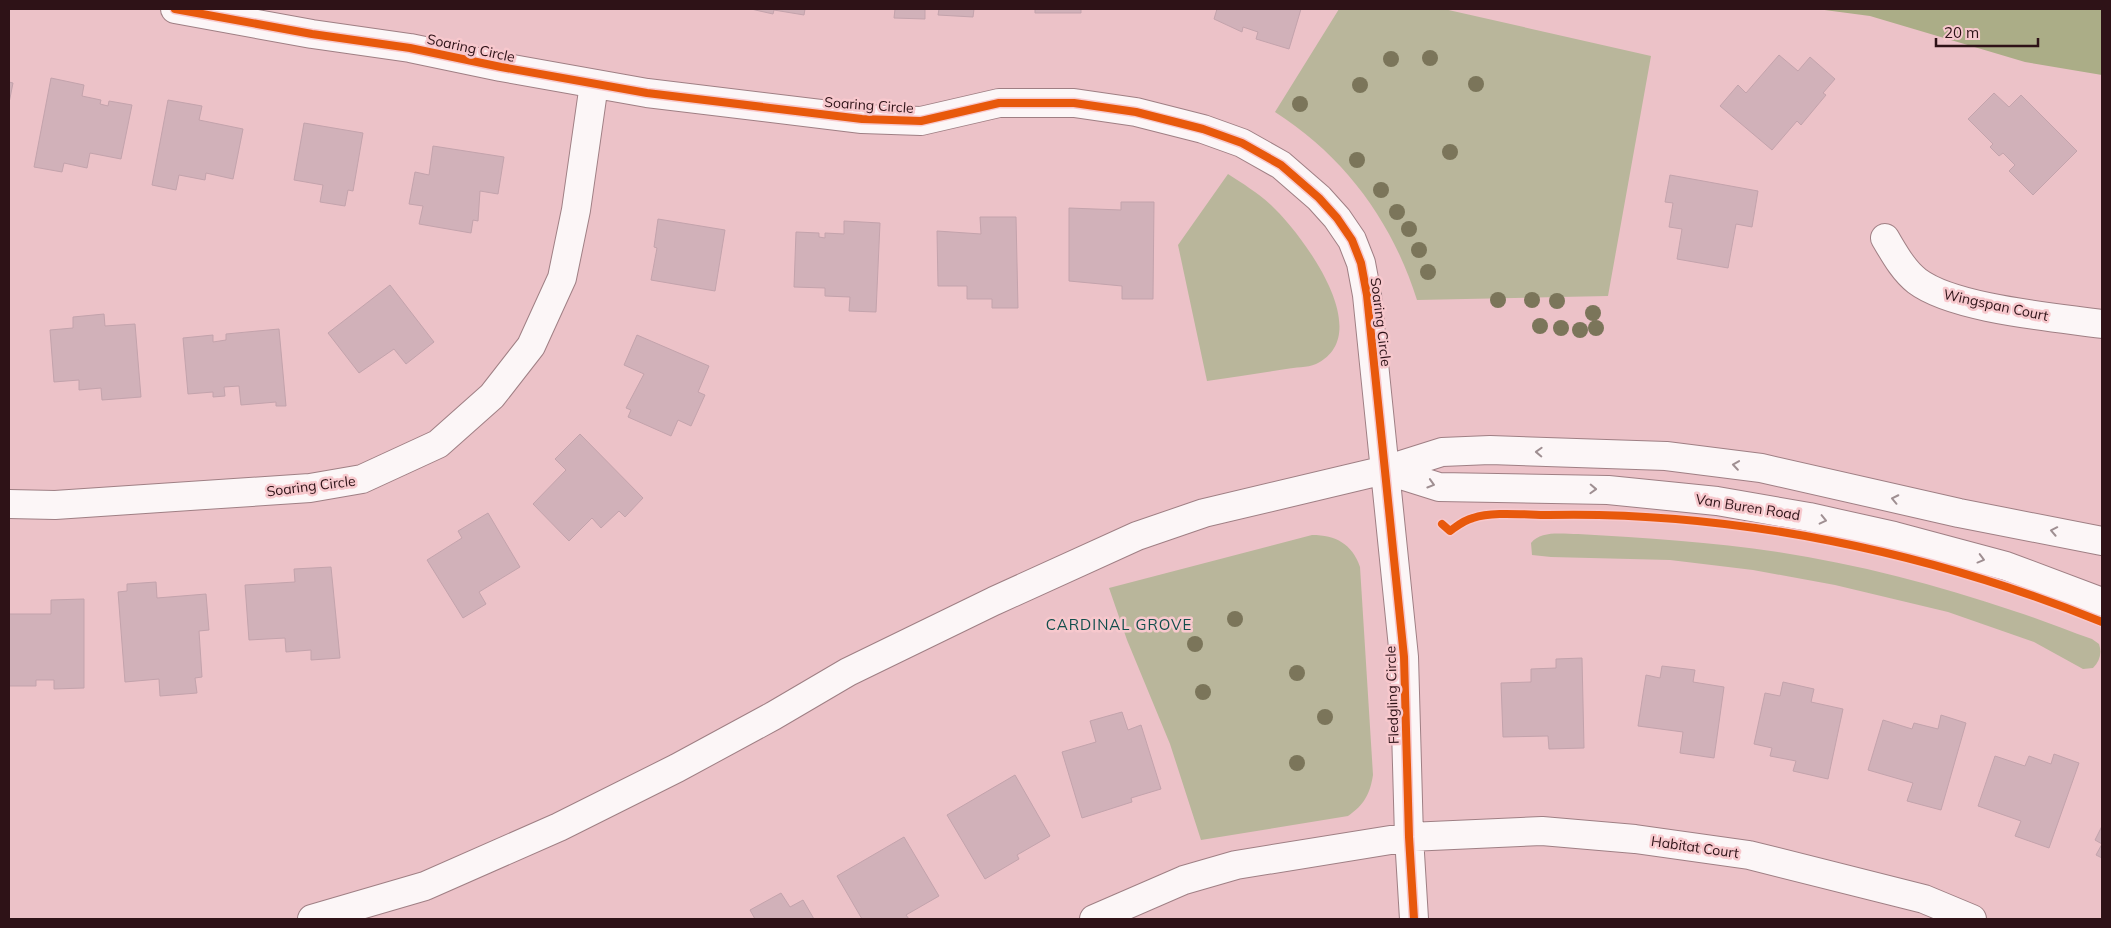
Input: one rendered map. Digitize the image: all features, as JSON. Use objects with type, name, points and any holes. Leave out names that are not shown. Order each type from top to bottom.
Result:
[{"type":"street","name":"Soaring Circle","points":[[175,9],[312,34],[410,48],[594,84],[717,103],[862,120],[920,121],[999,103],[1074,103],[1136,112],[1203,129],[1242,143],[1288,170],[1319,198],[1337,218],[1352,240],[1361,263],[1367,295],[1385,470]]},
{"type":"street","name":"Soaring Circle","points":[[9,504],[102,502],[310,488],[362,479],[438,444],[492,396],[531,346],[562,278],[576,210],[594,84]]},
{"type":"street","name":"Wingspan Court","points":[[1885,238],[1898,259],[1914,279],[1936,292],[1971,303],[2102,324]]},
{"type":"street","points":[[312,919],[425,886],[559,827],[747,730],[848,672],[994,601],[1137,536],[1204,513],[1385,470],[1442,452],[1490,450],[1666,456],[1761,468],[1959,513],[2102,541]]},
{"type":"street","name":"Van Buren Road","points":[[1385,470],[1439,487],[1608,490],[1717,501],[1810,517],[1894,536],[2006,566],[2102,602]]},
{"type":"street","name":"Fledgling Circle","points":[[1385,470],[1404,657],[1409,837],[1414,919]]},
{"type":"street","name":"Habitat Court","points":[[1409,837],[1542,831],[1636,839],[1749,854],[1924,900],[1972,919]]},
{"type":"street","points":[[1094,919],[1184,880],[1227,868],[1409,837]]},
{"type":"shaded area","points":[[1339,9],[1444,9],[1651,56],[1608,296],[1417,300],[1407,271],[1394,244],[1380,218],[1363,193],[1323,149],[1275,112]]},
{"type":"shaded area","points":[[1228,174],[1261,196],[1284,219],[1315,260],[1328,284],[1337,308],[1339,330],[1333,350],[1316,364],[1207,381],[1178,245]]},
{"type":"shaded area","points":[[1546,534],[1578,534],[1678,541],[1753,549],[1808,557],[1867,569],[1926,584],[2034,617],[2092,639],[2099,644],[2100,657],[2093,668],[2083,669],[2034,642],[1948,612],[1835,585],[1753,570],[1670,560],[1532,555],[1531,543],[1540,536]]},
{"type":"shaded area","points":[[1312,535],[1321,535],[1342,542],[1352,552],[1360,567],[1373,775],[1370,788],[1362,803],[1348,816],[1201,840],[1170,744],[1127,640],[1109,588]]},
{"type":"green space","points":[[1817,9],[2102,9],[2102,75],[2025,62],[1870,16]]},
{"type":"building","points":[[751,9],[805,9],[804,15],[774,10],[773,14]]},
{"type":"building","points":[[895,9],[925,9],[925,19],[894,18]]},
{"type":"building","points":[[939,9],[974,9],[973,17],[938,15]]},
{"type":"building","points":[[1035,9],[1081,9],[1081,13],[1035,13]]},
{"type":"building","points":[[1217,9],[1301,9],[1289,49],[1256,39],[1258,32],[1243,27],[1242,32],[1214,19]]},
{"type":"building","points":[[1779,55],[1798,71],[1810,57],[1835,79],[1823,93],[1826,95],[1801,125],[1797,121],[1772,150],[1720,106],[1738,85],[1746,93]]},
{"type":"building","points":[[51,78],[84,85],[82,96],[101,100],[100,104],[108,106],[109,101],[132,105],[121,159],[90,153],[87,168],[64,163],[62,172],[34,167]]},
{"type":"building","points":[[9,82],[13,83],[9,103]]},
{"type":"building","points":[[1994,93],[2009,107],[2021,95],[2077,151],[2033,195],[2009,171],[2015,165],[2003,153],[1999,156],[1990,147],[1993,144],[1968,119]]},
{"type":"building","points":[[168,100],[202,106],[199,120],[243,129],[233,179],[206,173],[205,180],[179,175],[176,190],[152,185]]},
{"type":"building","points":[[304,123],[363,133],[353,191],[348,190],[345,206],[320,202],[323,185],[294,180]]},
{"type":"building","points":[[433,146],[504,157],[498,194],[480,191],[478,221],[473,220],[471,233],[419,224],[423,206],[409,204],[415,172],[429,175]]},
{"type":"building","points":[[1670,175],[1758,191],[1752,227],[1736,224],[1728,268],[1677,259],[1682,229],[1669,227],[1673,203],[1665,202]]},
{"type":"building","points":[[1121,202],[1154,202],[1153,299],[1122,299],[1122,286],[1069,281],[1069,208],[1121,210]]},
{"type":"building","points":[[980,217],[1016,217],[1018,308],[992,308],[992,299],[967,299],[967,286],[938,286],[937,231],[981,234]]},
{"type":"building","points":[[658,219],[725,230],[715,291],[651,280],[657,248],[654,247]]},
{"type":"building","points":[[844,221],[880,223],[876,312],[849,311],[850,297],[825,296],[825,288],[794,287],[796,232],[819,233],[819,237],[825,238],[825,233],[844,234]]},
{"type":"building","points":[[390,285],[434,342],[406,364],[394,349],[359,373],[328,333]]},
{"type":"building","points":[[104,314],[105,326],[135,324],[141,397],[102,400],[101,388],[79,390],[79,380],[54,382],[50,330],[73,328],[73,317]]},
{"type":"building","points":[[279,329],[286,406],[276,406],[276,402],[241,405],[239,386],[224,387],[225,396],[213,397],[213,392],[188,394],[183,338],[213,335],[213,342],[226,340],[226,334]]},
{"type":"building","points":[[637,335],[709,366],[698,392],[705,395],[691,426],[678,420],[671,436],[628,417],[631,410],[626,408],[644,374],[624,365]]},
{"type":"building","points":[[580,434],[643,498],[625,517],[619,511],[601,528],[592,518],[569,541],[533,504],[566,470],[555,459]]},
{"type":"building","points":[[488,513],[520,567],[479,592],[486,604],[463,618],[427,560],[462,538],[458,531]]},
{"type":"building","points":[[331,567],[340,658],[311,660],[311,650],[286,652],[285,638],[249,640],[245,585],[295,582],[294,569]]},
{"type":"building","points":[[156,582],[157,598],[206,594],[209,630],[199,631],[202,677],[195,678],[197,693],[160,696],[159,679],[125,682],[118,592],[127,591],[127,584]]},
{"type":"building","points":[[84,599],[84,688],[54,689],[54,680],[36,680],[36,686],[9,686],[9,614],[51,614],[51,600]]},
{"type":"building","points":[[1582,658],[1584,748],[1549,749],[1548,736],[1503,737],[1501,683],[1531,682],[1531,669],[1556,668],[1556,659]]},
{"type":"building","points":[[1662,666],[1695,670],[1693,682],[1724,687],[1714,758],[1680,753],[1683,732],[1638,726],[1646,675],[1660,678]]},
{"type":"building","points":[[1783,682],[1814,689],[1811,702],[1843,709],[1828,779],[1793,771],[1796,761],[1770,756],[1772,748],[1754,744],[1765,693],[1780,696]]},
{"type":"building","points":[[1122,712],[1128,730],[1141,725],[1161,789],[1131,798],[1132,802],[1082,818],[1062,752],[1096,742],[1090,721]]},
{"type":"building","points":[[1941,715],[1966,723],[1941,810],[1907,801],[1913,783],[1868,770],[1883,720],[1912,729],[1914,723],[1938,729]]},
{"type":"building","points":[[2054,754],[2079,763],[2049,848],[2015,836],[2021,821],[1978,806],[1995,756],[2025,766],[2029,756],[2051,764]]},
{"type":"building","points":[[1015,775],[1050,836],[1017,855],[1019,859],[985,879],[947,815]]},
{"type":"building","points":[[2102,826],[2102,844],[2095,840]]},
{"type":"building","points":[[904,837],[939,896],[906,915],[909,919],[862,919],[837,876]]},
{"type":"building","points":[[2102,844],[2102,858],[2096,855]]},
{"type":"building","points":[[781,893],[790,907],[803,900],[814,919],[755,919],[750,910]]},
{"type":"cycle path","points":[[175,9],[312,34],[410,48],[501,67],[647,93],[862,119],[921,121],[999,103],[1074,103],[1136,112],[1203,129],[1242,143],[1281,165],[1319,198],[1337,218],[1352,240],[1361,263],[1367,295],[1404,657],[1409,837],[1414,919]]},
{"type":"cycle path","points":[[1442,524],[1450,531],[1470,519],[1481,516],[1510,514],[1618,516],[1689,520],[1760,529],[1900,556],[1969,575],[2036,597],[2102,622]]},
{"type":"district","name":"CARDINAL GROVE","points":[[1119,625]]}]
